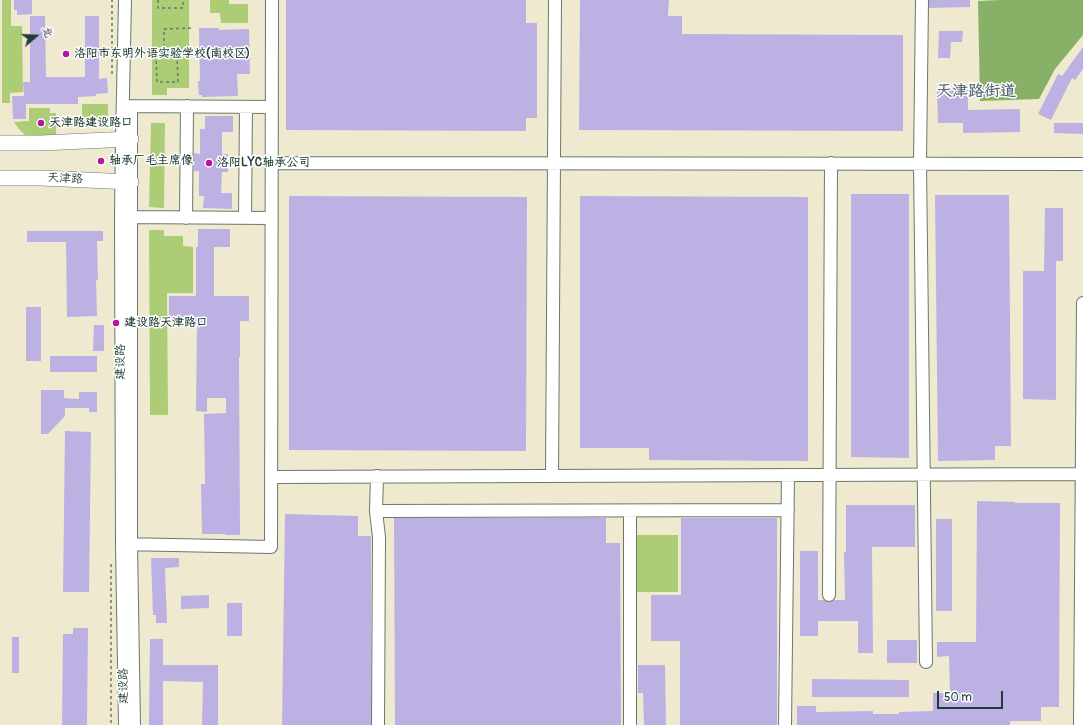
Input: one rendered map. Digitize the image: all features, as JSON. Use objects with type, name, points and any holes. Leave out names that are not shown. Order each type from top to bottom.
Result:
[{"type":"main road","points":[[0,143],[112,139],[126,140]]},
{"type":"main road","name":"天津路","points":[[0,178],[126,181]]},
{"type":"street","name":"建设路","points":[[125,0],[127,106]]},
{"type":"street","name":"建设路","points":[[125,725],[126,140],[134,0]]},
{"type":"street","points":[[126,544],[271,547],[272,0]]},
{"type":"street","points":[[552,476],[555,0]]},
{"type":"street","points":[[922,0],[920,164],[926,662]]},
{"type":"street","points":[[127,106],[272,107]]},
{"type":"street","points":[[186,218],[188,106]]},
{"type":"street","points":[[245,218],[246,107]]},
{"type":"street","points":[[271,163],[1083,164]]},
{"type":"street","points":[[829,595],[831,163]]},
{"type":"street","points":[[126,217],[271,218]]},
{"type":"street","points":[[1080,725],[1083,303]]},
{"type":"street","points":[[271,477],[1082,474]]},
{"type":"street","points":[[785,725],[788,475]]},
{"type":"street","points":[[377,476],[376,511],[379,537],[378,725]]},
{"type":"street","points":[[376,511],[788,510]]},
{"type":"street","points":[[630,511],[630,725]]},
{"type":"street","name":"建设路","points":[[126,544],[134,725]]},
{"type":"path","points":[[112,0],[112,77]]},
{"type":"path","points":[[158,0],[158,8],[183,8],[183,0]]},
{"type":"path","points":[[164,57],[164,29],[193,28]]},
{"type":"path","points":[[156,57],[164,57],[177,57],[178,82],[157,82],[156,57]]},
{"type":"green space","points":[[2,0],[11,0],[11,26],[22,26],[23,92],[10,93],[10,103],[2,103]]},
{"type":"green space","points":[[152,0],[189,0],[189,88],[167,88],[167,95],[152,95]]},
{"type":"green space","points":[[210,0],[229,0],[229,4],[248,4],[248,23],[221,23],[220,13],[210,13]]},
{"type":"green space","points":[[1083,0],[1083,35],[1055,69],[1039,99],[980,101],[978,1]]},
{"type":"green space","points":[[82,104],[108,104],[108,117],[97,125],[82,127]]},
{"type":"green space","points":[[29,108],[50,108],[50,113],[56,113],[56,137],[25,135],[18,128],[14,122],[29,121]]},
{"type":"green space","points":[[151,123],[165,123],[164,208],[149,207]]},
{"type":"green space","points":[[149,230],[164,230],[164,236],[183,236],[183,246],[193,247],[193,293],[167,293],[168,415],[150,415]]},
{"type":"green space","points":[[634,535],[678,535],[678,592],[635,592]]},
{"type":"building","points":[[14,0],[32,0],[32,14],[17,15],[17,10],[14,10]]},
{"type":"building","points":[[286,0],[526,0],[526,23],[537,23],[537,118],[526,118],[526,131],[286,130]]},
{"type":"building","points":[[580,0],[669,0],[668,16],[682,16],[682,34],[903,35],[903,131],[579,130]]},
{"type":"building","points":[[929,0],[970,0],[970,7],[929,8]]},
{"type":"building","points":[[30,16],[45,16],[46,77],[85,77],[85,16],[99,16],[99,79],[107,78],[108,93],[96,94],[96,96],[78,97],[78,104],[26,104],[26,119],[13,119],[12,96],[24,96],[23,82],[30,82]]},
{"type":"building","points":[[199,28],[219,28],[219,30],[249,29],[250,74],[237,74],[238,96],[202,97],[202,95],[199,95]]},
{"type":"building","points":[[939,31],[963,31],[962,42],[951,42],[950,58],[938,58]]},
{"type":"building","points":[[1083,47],[1083,69],[1075,80],[1072,78],[1051,120],[1038,114],[1058,74],[1062,76]]},
{"type":"building","points":[[937,90],[968,90],[968,110],[1020,109],[1020,132],[963,133],[963,123],[938,123]]},
{"type":"building","name":"洛阳LYC轴承公司","points":[[205,116],[233,116],[233,132],[222,132],[222,154],[228,154],[228,172],[222,172],[221,193],[232,193],[232,209],[203,208],[204,196],[199,196],[199,171],[194,171],[194,153],[200,154],[200,129],[205,129]]},
{"type":"building","points":[[1054,123],[1083,123],[1083,134],[1054,133]]},
{"type":"building","points":[[851,194],[909,194],[909,458],[851,457]]},
{"type":"building","points":[[935,195],[1009,195],[1011,446],[995,446],[995,460],[938,461]]},
{"type":"building","points":[[289,196],[527,197],[526,451],[289,450]]},
{"type":"building","points":[[580,196],[808,197],[808,461],[649,460],[649,448],[580,448]]},
{"type":"building","points":[[1045,208],[1063,208],[1063,261],[1056,261],[1056,400],[1023,399],[1023,271],[1044,271]]},
{"type":"building","points":[[198,229],[230,229],[230,247],[214,247],[214,296],[249,296],[249,321],[240,321],[240,535],[202,534],[201,484],[205,484],[204,414],[226,413],[226,398],[207,398],[207,412],[196,411],[197,321],[169,321],[169,296],[196,296],[196,247],[198,247]]},
{"type":"building","points":[[27,231],[103,231],[103,241],[97,241],[97,316],[67,317],[66,242],[27,242]]},
{"type":"building","points":[[26,307],[41,307],[41,361],[26,361]]},
{"type":"building","points":[[94,325],[104,325],[104,351],[93,351]]},
{"type":"building","points":[[50,356],[97,356],[97,372],[50,372]]},
{"type":"building","points":[[41,390],[64,390],[64,398],[79,399],[79,392],[97,392],[97,412],[89,412],[89,408],[65,408],[65,416],[48,434],[41,434]]},
{"type":"building","points":[[65,431],[91,432],[89,592],[63,592]]},
{"type":"building","points":[[977,501],[1060,503],[1059,707],[1041,707],[1041,721],[1010,721],[1010,725],[797,725],[797,706],[816,706],[816,712],[873,711],[873,714],[899,714],[899,712],[933,711],[933,693],[950,693],[949,656],[937,657],[937,642],[976,642]]},
{"type":"building","points":[[846,505],[915,505],[915,547],[872,547],[873,653],[858,653],[858,621],[818,621],[818,636],[800,636],[800,551],[818,551],[818,600],[829,602],[834,600],[845,600],[844,552],[846,552]]},
{"type":"building","points":[[285,514],[358,516],[358,536],[371,536],[371,725],[282,725]]},
{"type":"building","points":[[394,518],[606,518],[606,543],[620,543],[621,725],[395,725]]},
{"type":"building","points":[[681,518],[777,518],[777,725],[680,725],[680,641],[651,641],[651,595],[681,595]]},
{"type":"building","points":[[936,519],[952,519],[952,611],[936,611]]},
{"type":"building","points":[[151,558],[179,558],[179,567],[165,568],[167,623],[156,623],[156,615],[153,615]]},
{"type":"building","points":[[209,595],[209,608],[181,609],[181,596]]},
{"type":"building","points":[[227,603],[242,603],[242,636],[227,636]]},
{"type":"building","points":[[73,628],[88,628],[87,725],[62,725],[63,634],[73,634]]},
{"type":"building","points":[[12,637],[19,637],[19,673],[12,673]]},
{"type":"building","points":[[150,639],[163,639],[163,665],[218,665],[218,725],[202,725],[203,682],[163,681],[163,725],[149,725]]},
{"type":"building","points":[[887,640],[917,640],[917,663],[887,663]]},
{"type":"building","points":[[638,665],[665,665],[666,725],[644,725],[643,693],[638,693]]},
{"type":"building","points":[[812,679],[909,680],[909,697],[812,697]]},
{"type":"place","name":"洛阳市东明外语实验学校(南校区)","points":[[66,54]]},
{"type":"place","name":"天津路建设路口","points":[[41,123]]},
{"type":"place","name":"轴承厂毛主席像","points":[[101,161]]},
{"type":"place","name":"洛阳LYC轴承公司","points":[[209,163]]},
{"type":"place","name":"建设路天津路口","points":[[116,323]]},
{"type":"district","name":"天津路街道","points":[[976,92]]}]
